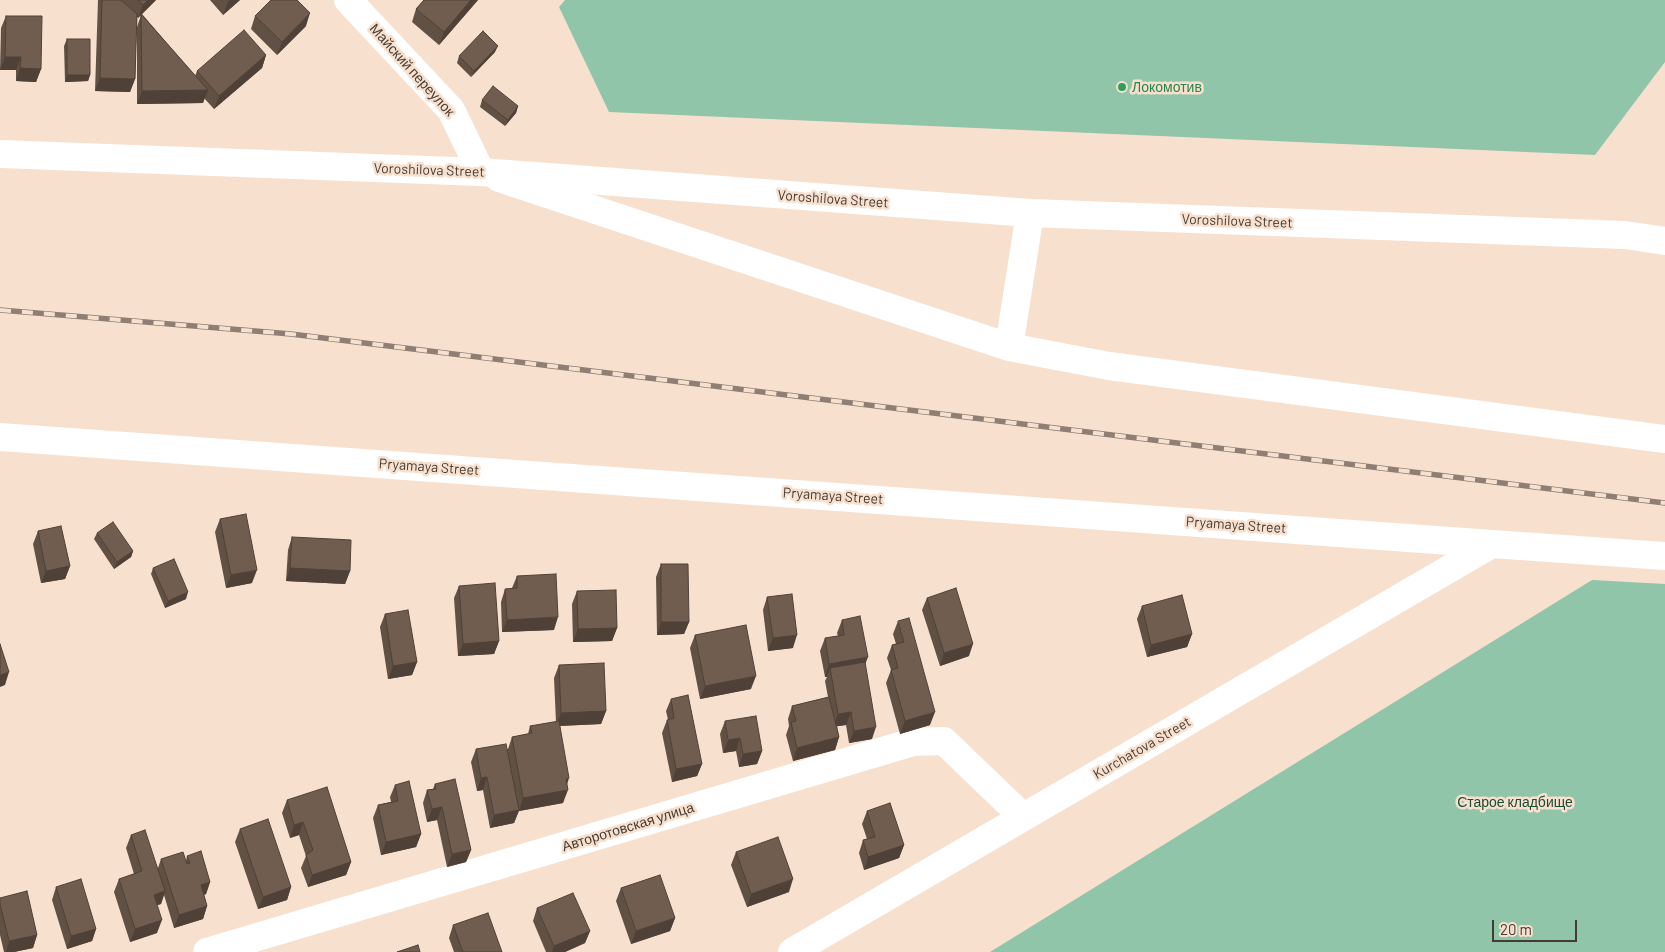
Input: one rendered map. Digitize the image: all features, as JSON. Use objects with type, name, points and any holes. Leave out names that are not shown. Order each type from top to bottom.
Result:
[{"type":"street","name":"Майский переулок","points":[[348,0],[452,110],[481,172]]},
{"type":"street","name":"Voroshilova Street","points":[[0,154],[481,172],[1030,214],[1625,235],[1665,242]]},
{"type":"street","points":[[481,172],[1009,347],[1109,366],[1665,439]]},
{"type":"street","points":[[1009,347],[1030,214]]},
{"type":"street","name":"Pryamaya Street","points":[[0,436],[1665,556]]},
{"type":"street","name":"Kurchatova Street","points":[[792,952],[1492,544]]},
{"type":"street","name":"Авторотовская улица","points":[[207,952],[913,742],[944,741],[1024,817]]},
{"type":"green space","name":"Локомотив","points":[[565,0],[1665,0],[1665,62],[1595,155],[609,112],[559,7]]},
{"type":"green space","name":"Старое кладбище","points":[[1592,580],[1665,584],[1665,952],[990,952]]},
{"type":"building","points":[[102,0],[121,0],[137,14],[135,79],[100,78]]},
{"type":"building","points":[[138,0],[148,0],[143,5]]},
{"type":"building","points":[[271,0],[297,0],[310,13],[282,42],[255,16]]},
{"type":"building","points":[[424,0],[471,0],[444,32],[416,9]]},
{"type":"building","points":[[141,14],[208,90],[142,91]]},
{"type":"building","points":[[6,16],[42,16],[41,69],[20,68],[21,57],[5,57]]},
{"type":"building","points":[[244,30],[266,55],[219,96],[197,71]]},
{"type":"building","points":[[483,31],[498,46],[474,71],[459,56]]},
{"type":"building","points":[[67,39],[90,39],[90,75],[67,75]]},
{"type":"building","points":[[493,86],[518,106],[508,120],[482,100]]},
{"type":"building","points":[[246,514],[257,570],[231,575],[220,519]]},
{"type":"building","points":[[113,522],[133,551],[117,562],[97,533]]},
{"type":"building","points":[[61,526],[70,566],[46,571],[38,531]]},
{"type":"building","points":[[292,537],[351,540],[350,571],[290,568]]},
{"type":"building","points":[[174,559],[188,592],[168,601],[153,568]]},
{"type":"building","points":[[661,564],[688,564],[689,622],[661,622]]},
{"type":"building","points":[[556,574],[558,617],[507,620],[505,589],[517,588],[517,576]]},
{"type":"building","points":[[495,583],[499,641],[463,644],[459,586]]},
{"type":"building","points":[[956,588],[973,644],[944,653],[927,598]]},
{"type":"building","points":[[616,590],[617,628],[578,629],[577,591]]},
{"type":"building","points":[[792,594],[797,635],[773,638],[767,597]]},
{"type":"building","points":[[1182,595],[1192,634],[1151,645],[1142,606]]},
{"type":"building","points":[[408,610],[417,662],[393,666],[385,614]]},
{"type":"building","points":[[860,616],[868,657],[829,664],[825,638],[844,635],[842,620]]},
{"type":"building","points":[[909,618],[935,712],[905,721],[891,670],[898,668],[892,645],[904,642],[898,621]]},
{"type":"building","points":[[746,625],[756,676],[705,686],[695,635]]},
{"type":"building","points":[[0,644],[9,672],[0,675]]},
{"type":"building","points":[[865,662],[876,727],[854,731],[851,712],[838,714],[830,668]]},
{"type":"building","points":[[604,663],[606,711],[561,713],[559,665]]},
{"type":"building","points":[[688,695],[702,764],[676,769],[667,720],[674,718],[671,699]]},
{"type":"building","points":[[829,697],[839,737],[797,748],[791,722],[796,721],[792,706]]},
{"type":"building","points":[[756,716],[762,751],[743,754],[740,738],[728,740],[725,721]]},
{"type":"building","points":[[559,721],[569,778],[566,779],[568,790],[523,798],[512,737],[532,733],[530,726]]},
{"type":"building","points":[[506,744],[519,810],[494,815],[487,777],[481,778],[476,749]]},
{"type":"building","points":[[455,779],[471,850],[452,854],[442,807],[432,809],[427,790],[436,789],[435,784]]},
{"type":"building","points":[[409,781],[421,834],[386,842],[378,805],[398,801],[395,785]]},
{"type":"building","points":[[327,787],[351,862],[312,875],[306,855],[313,850],[303,822],[294,825],[287,800]]},
{"type":"building","points":[[890,803],[904,845],[868,857],[863,840],[875,837],[867,811]]},
{"type":"building","points":[[268,819],[291,887],[263,897],[240,829]]},
{"type":"building","points":[[145,830],[165,891],[154,895],[162,920],[135,929],[119,879],[142,871],[131,835]]},
{"type":"building","points":[[778,837],[793,879],[751,894],[736,852]]},
{"type":"building","points":[[201,851],[210,882],[201,885],[207,906],[179,915],[161,859],[183,852],[187,864],[190,863],[187,856]]},
{"type":"building","points":[[660,875],[675,918],[636,931],[621,888]]},
{"type":"building","points":[[81,879],[96,929],[71,936],[56,887]]},
{"type":"building","points":[[27,891],[37,935],[9,941],[0,898]]},
{"type":"building","points":[[573,893],[590,931],[554,946],[537,908]]},
{"type":"building","points":[[488,913],[502,952],[463,952],[453,925]]},
{"type":"building","points":[[418,945],[420,952],[397,952]]},
{"type":"railway","points":[[0,310],[291,334],[1665,503]]},
{"type":"place","name":"Локомотив","points":[[1122,87]]}]
